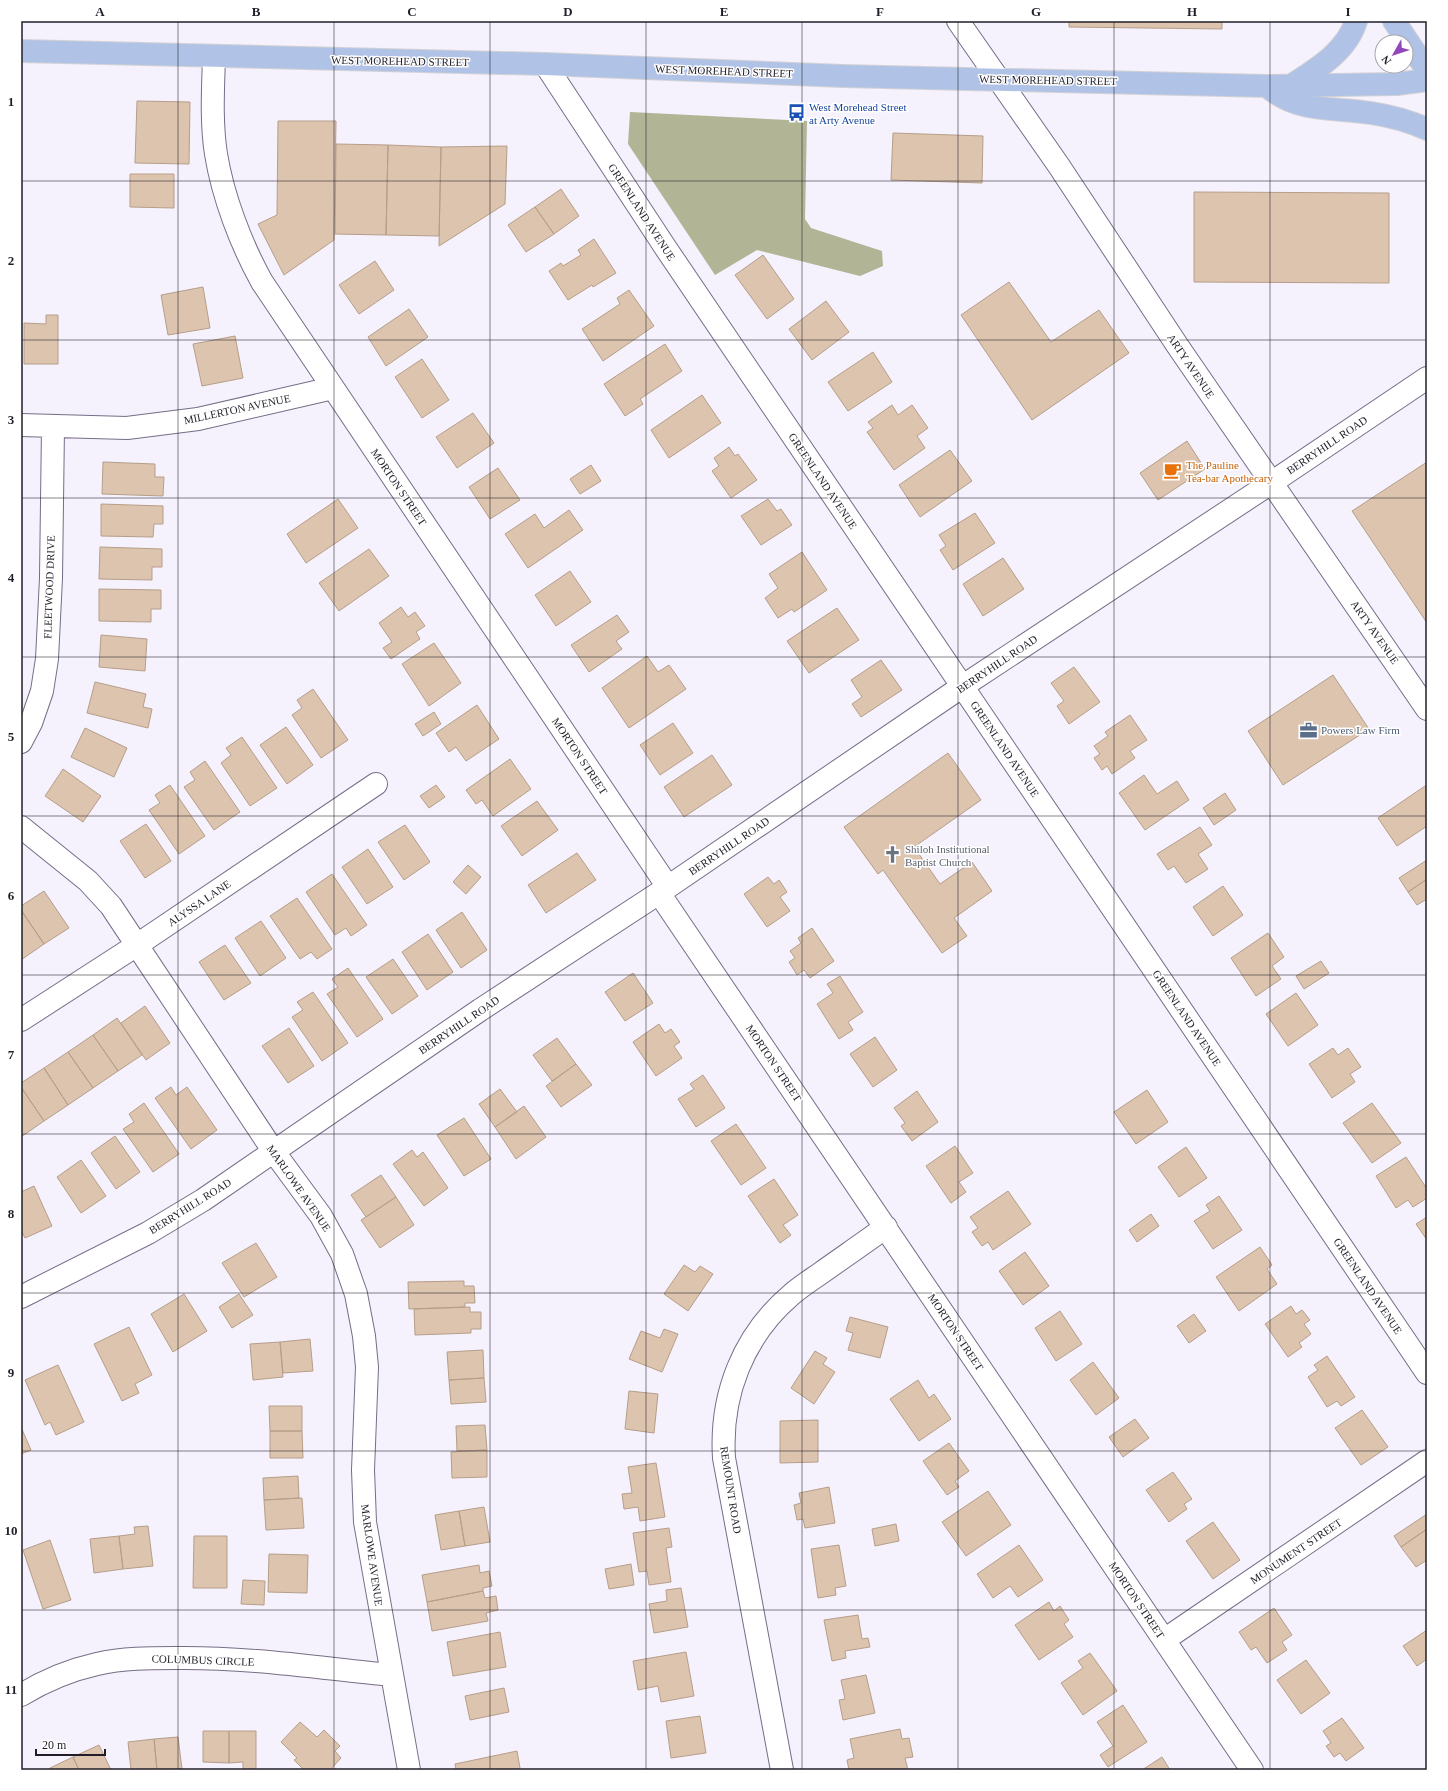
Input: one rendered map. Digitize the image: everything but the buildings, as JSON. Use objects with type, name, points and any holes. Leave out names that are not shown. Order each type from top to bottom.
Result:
[{"type":"main road","points":[[1292,85],[1335,54],[1350,35],[1356,21]]},
{"type":"main road","points":[[1394,21],[1427,70]]},
{"type":"main road","name":"WEST MOREHEAD STREET","points":[[21,51],[545,64],[843,76],[1267,86],[1396,84],[1427,80]]},
{"type":"main road","points":[[1267,86],[1280,97],[1296,104],[1370,112],[1398,118],[1427,129]]},
{"type":"street","name":"ARTY AVENUE","points":[[958,21],[997,79],[1060,166],[1176,345],[1427,709]]},
{"type":"street","name":"MORTON STREET","points":[[214,56],[212,108],[216,154],[232,215],[251,262],[262,282],[886,1228],[1252,1770]]},
{"type":"street","name":"GREENLAND AVENUE","points":[[545,64],[664,247],[963,686],[1427,1374]]},
{"type":"street","name":"BERRYHILL ROAD","points":[[21,1297],[148,1233],[203,1200],[480,1010],[663,890],[963,686],[1271,483],[1427,378]]},
{"type":"street","name":"MILLERTON AVENUE","points":[[21,425],[127,428],[198,419],[333,388]]},
{"type":"street","name":"FLEETWOOD DRIVE","points":[[21,742],[31,723],[42,691],[46,659],[51,578],[54,427]]},
{"type":"street","name":"ALYSSA LANE","points":[[21,1020],[137,945],[376,784]]},
{"type":"street","name":"MARLOWE AVENUE","points":[[21,827],[88,882],[111,906],[274,1152],[321,1216],[342,1254],[356,1294],[364,1336],[367,1367],[363,1470],[365,1522],[409,1770]]},
{"type":"street","name":"REMOUNT ROAD","points":[[782,1770],[724,1458],[722,1440],[726,1405],[730,1388],[742,1355],[762,1325],[791,1294],[886,1228]]},
{"type":"street","name":"MONUMENT STREET","points":[[1164,1640],[1427,1461]]},
{"type":"street","name":"COLUMBUS CIRCLE","points":[[21,1695],[40,1684],[78,1669],[98,1664],[139,1658],[241,1659],[391,1675]]},
{"type":"green space","points":[[630,112],[807,121],[805,219],[811,228],[882,251],[883,266],[860,276],[757,250],[715,275],[628,144]]},
{"type":"place","name":"West Morehead Street at Arty Avenue","points":[[796,113]]},
{"type":"place","name":"The Pauline Tea-bar Apothecary","points":[[1173,471]]},
{"type":"place","name":"Powers Law Firm","points":[[1308,730]]},
{"type":"place","name":"Shiloh Institutional Baptist Church","points":[[892,855]]}]
